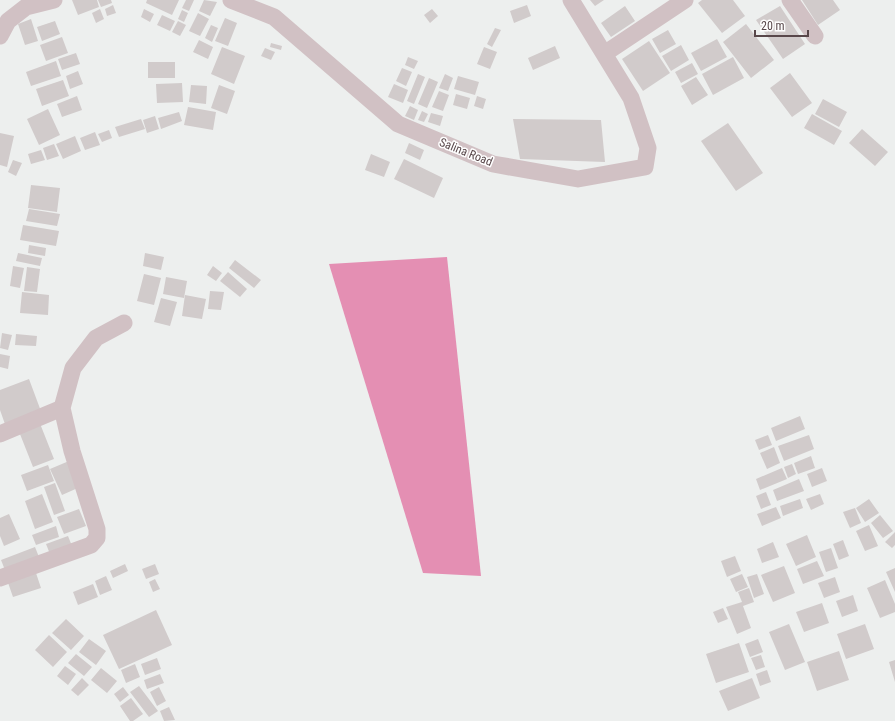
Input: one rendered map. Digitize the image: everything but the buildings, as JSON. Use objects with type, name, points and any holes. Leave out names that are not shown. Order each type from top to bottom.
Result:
[{"type":"street","points":[[0,36],[8,21],[26,6],[54,0]]},
{"type":"street","name":"Salina Road","points":[[231,0],[274,17],[398,124],[493,164],[578,179],[645,167],[648,148],[631,98],[604,54]]},
{"type":"street","points":[[571,0],[604,54],[685,0]]},
{"type":"street","points":[[790,0],[815,36]]},
{"type":"street","points":[[0,578],[91,545],[96,538],[97,529],[72,451],[62,408],[73,368],[96,338],[124,323]]},
{"type":"street","points":[[0,434],[62,408]]},
{"type":"shaded area","points":[[447,257],[481,576],[423,573],[329,264]]}]
